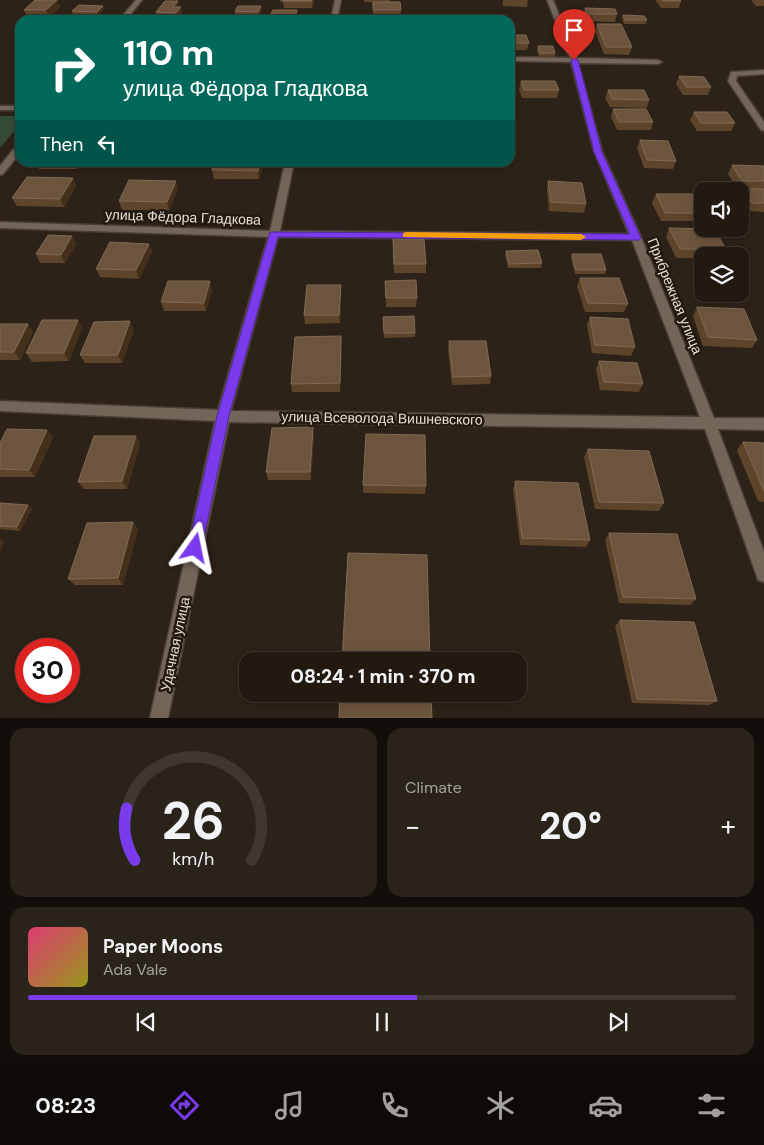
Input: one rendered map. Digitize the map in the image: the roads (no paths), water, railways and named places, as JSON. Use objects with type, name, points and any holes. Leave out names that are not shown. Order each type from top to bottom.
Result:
[{"type":"street","points":[[126,15],[139,0]]},
{"type":"street","points":[[335,15],[338,0]]},
{"type":"street","name":"Прибрежная улица","points":[[550,0],[574,60],[598,152],[636,238],[709,422],[764,574]]},
{"type":"street","points":[[515,59],[658,62]]},
{"type":"street","points":[[764,72],[734,74],[732,81],[764,128]]},
{"type":"street","points":[[0,108],[15,108]]},
{"type":"street","points":[[0,172],[15,152]]},
{"type":"street","name":"Удачная улица","points":[[159,718],[223,416],[274,234],[289,167]]},
{"type":"street","name":"улица Фёдора Гладкова","points":[[0,225],[274,234],[636,238]]},
{"type":"street","name":"улица Всеволода Вишневского","points":[[0,406],[223,416],[764,424]]}]
